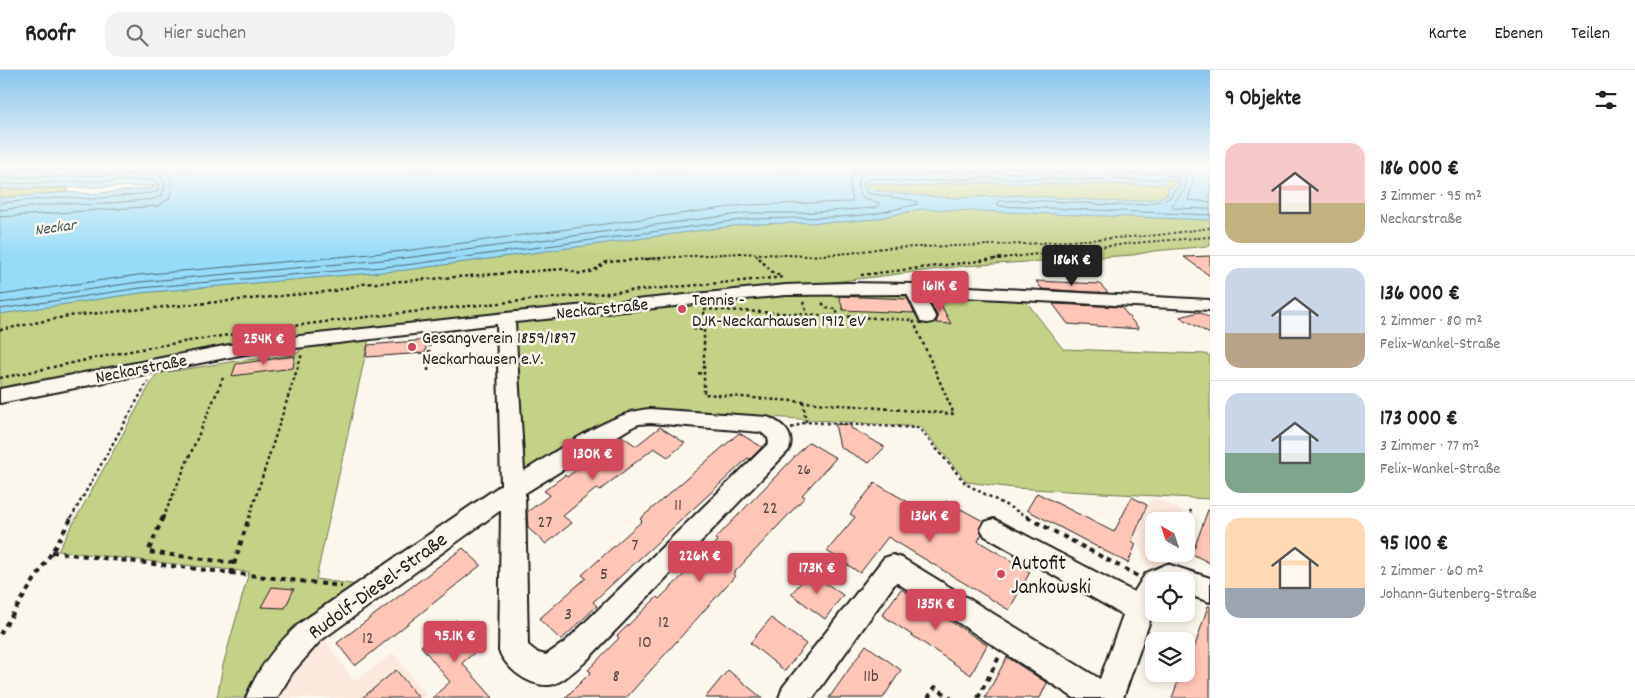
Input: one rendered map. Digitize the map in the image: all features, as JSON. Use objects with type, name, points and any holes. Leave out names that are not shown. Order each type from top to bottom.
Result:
[{"type":"street","name":"Neckarstraße","points":[[0,396],[245,348],[506,318],[786,290],[847,288],[913,289],[1210,305]]},
{"type":"street","points":[[913,289],[927,318]]},
{"type":"street","points":[[506,318],[513,489],[514,651],[531,666],[549,670],[575,652],[780,445],[779,435]]},
{"type":"street","name":"Rudolf-Diesel-Straße","points":[[261,698],[271,674],[290,649],[310,632],[513,489],[624,422],[636,417],[650,416],[748,423],[767,426],[779,435]]},
{"type":"street","points":[[994,528],[1139,609]]},
{"type":"street","points":[[794,698],[893,566],[1102,698]]},
{"type":"street","points":[[1195,585],[1210,590]]},
{"type":"street","points":[[1108,698],[1139,609],[1145,598]]},
{"type":"path","points":[[0,330],[69,316],[334,291],[363,284],[563,269],[581,274],[593,271],[606,262],[623,260],[740,253],[756,255],[848,253],[886,248],[913,249],[950,246],[980,248],[1036,245],[1210,228]]},
{"type":"path","points":[[853,276],[1210,237]]},
{"type":"path","points":[[756,255],[773,273],[782,277]]},
{"type":"path","points":[[807,313],[803,302],[810,303]]},
{"type":"path","points":[[817,303],[824,303],[827,308],[836,309],[838,315]]},
{"type":"path","points":[[704,309],[807,313],[912,320],[954,414],[704,394],[704,309]]},
{"type":"path","points":[[428,371],[432,326]]},
{"type":"path","points":[[693,329],[703,330]]},
{"type":"path","points":[[231,574],[306,341]]},
{"type":"path","points":[[0,634],[52,552],[158,364]]},
{"type":"path","points":[[698,373],[704,374]]},
{"type":"path","points":[[223,378],[148,552],[235,563]]},
{"type":"path","points":[[803,402],[806,422]]},
{"type":"path","points":[[779,435],[806,422],[919,428],[966,484],[1145,577]]},
{"type":"path","points":[[52,552],[231,574],[350,586],[365,592]]},
{"type":"path","points":[[978,698],[1008,639]]},
{"type":"path","points":[[928,698],[935,686],[952,698]]},
{"type":"shaded area","points":[[1153,498],[1183,511],[1145,512],[1145,559],[1136,540],[1138,527],[1147,505]]},
{"type":"shaded area","points":[[1147,562],[1166,562],[1164,567],[1149,567]]},
{"type":"shaded area","points":[[314,623],[354,682],[393,653],[427,695],[423,698],[254,698]]},
{"type":"green space","points":[[0,196],[19,196],[0,198]]},
{"type":"green space","points":[[393,196],[1210,196],[1210,246],[1154,251],[1133,255],[964,266],[841,281],[245,344],[0,393],[0,246]]},
{"type":"green space","points":[[841,289],[1025,300],[1063,349],[1205,354],[1210,356],[1210,499],[1014,488],[967,482],[921,427],[648,409],[630,410],[538,471],[527,473],[521,468],[506,322]]},
{"type":"green space","points":[[369,338],[316,579],[365,586],[254,698],[217,698],[223,665],[249,572],[58,551],[156,374],[236,361],[292,355],[299,352],[302,346]]},
{"type":"water","name":"Neckar","points":[[19,196],[932,196],[953,198],[1039,196],[1122,202],[1155,199],[1163,196],[1210,196],[1210,220],[922,209],[875,219],[841,222],[748,224],[406,270],[140,293],[0,314],[0,198]]},
{"type":"building","points":[[1210,256],[1210,276],[1184,257]]},
{"type":"building","points":[[1036,281],[1100,284],[1108,293],[1042,289]]},
{"type":"building","points":[[839,296],[908,299],[914,313],[843,310]]},
{"type":"building","points":[[929,300],[939,301],[951,324],[936,323],[938,317]]},
{"type":"building","points":[[1053,304],[1121,307],[1139,329],[1068,324]]},
{"type":"building","points":[[1199,312],[1210,318],[1210,334],[1180,317]]},
{"type":"building","points":[[427,340],[425,353],[366,357],[368,345]]},
{"type":"building","points":[[295,356],[293,368],[232,376],[236,364]]},
{"type":"building","points":[[835,424],[851,425],[851,428],[885,447],[869,463],[840,447]]},
{"type":"building","points":[[660,427],[685,443],[668,457],[654,448],[600,490],[597,488],[563,516],[572,523],[546,544],[528,528],[527,512],[550,495],[544,491],[565,475],[567,477],[622,436],[636,446]]},
{"type":"building","points":[[739,433],[762,447],[593,602],[597,606],[561,640],[539,619],[586,578],[582,575],[642,521],[640,519]]},
{"type":"building","points":[[809,442],[836,458],[802,495],[805,497],[733,574],[735,576],[626,698],[565,698],[591,672],[588,670],[619,638],[617,636],[657,597],[659,599],[718,541],[715,539]]},
{"type":"building","points":[[875,483],[934,517],[946,501],[983,521],[979,528],[982,534],[978,541],[1030,572],[1009,610],[888,537],[860,573],[827,551],[855,517],[850,514]]},
{"type":"building","points":[[1037,493],[1114,532],[1132,497],[1147,505],[1132,541],[1136,544],[1128,563],[1027,510]]},
{"type":"building","points":[[1208,510],[1210,510],[1210,563],[1195,556],[1195,546]]},
{"type":"building","points":[[463,548],[481,565],[355,666],[337,643]]},
{"type":"building","points":[[810,572],[843,595],[825,619],[791,594]]},
{"type":"building","points":[[272,587],[294,589],[285,608],[261,607]]},
{"type":"building","points":[[901,589],[987,645],[971,675],[882,615]]},
{"type":"building","points":[[1208,606],[1210,606],[1210,698],[1172,698],[1178,682],[1195,682],[1195,646]]},
{"type":"building","points":[[771,618],[806,644],[785,671],[750,643]]},
{"type":"building","points":[[456,620],[480,648],[462,663],[493,698],[432,698],[450,682],[421,646]]},
{"type":"building","points":[[866,645],[901,670],[883,698],[829,698]]},
{"type":"building","points":[[1007,657],[1047,683],[1040,698],[985,698]]},
{"type":"building","points":[[396,670],[419,698],[362,698]]},
{"type":"building","points":[[728,670],[762,698],[705,698]]},
{"type":"place","name":"Tennis - DJK-Neckarhausen 1912 eV","points":[[682,309]]},
{"type":"place","name":"Gesangverein 1859/1897 Neckarhausen e.V.","points":[[412,347]]},
{"type":"place","name":"Autofit Jankowski","points":[[1001,574]]}]
